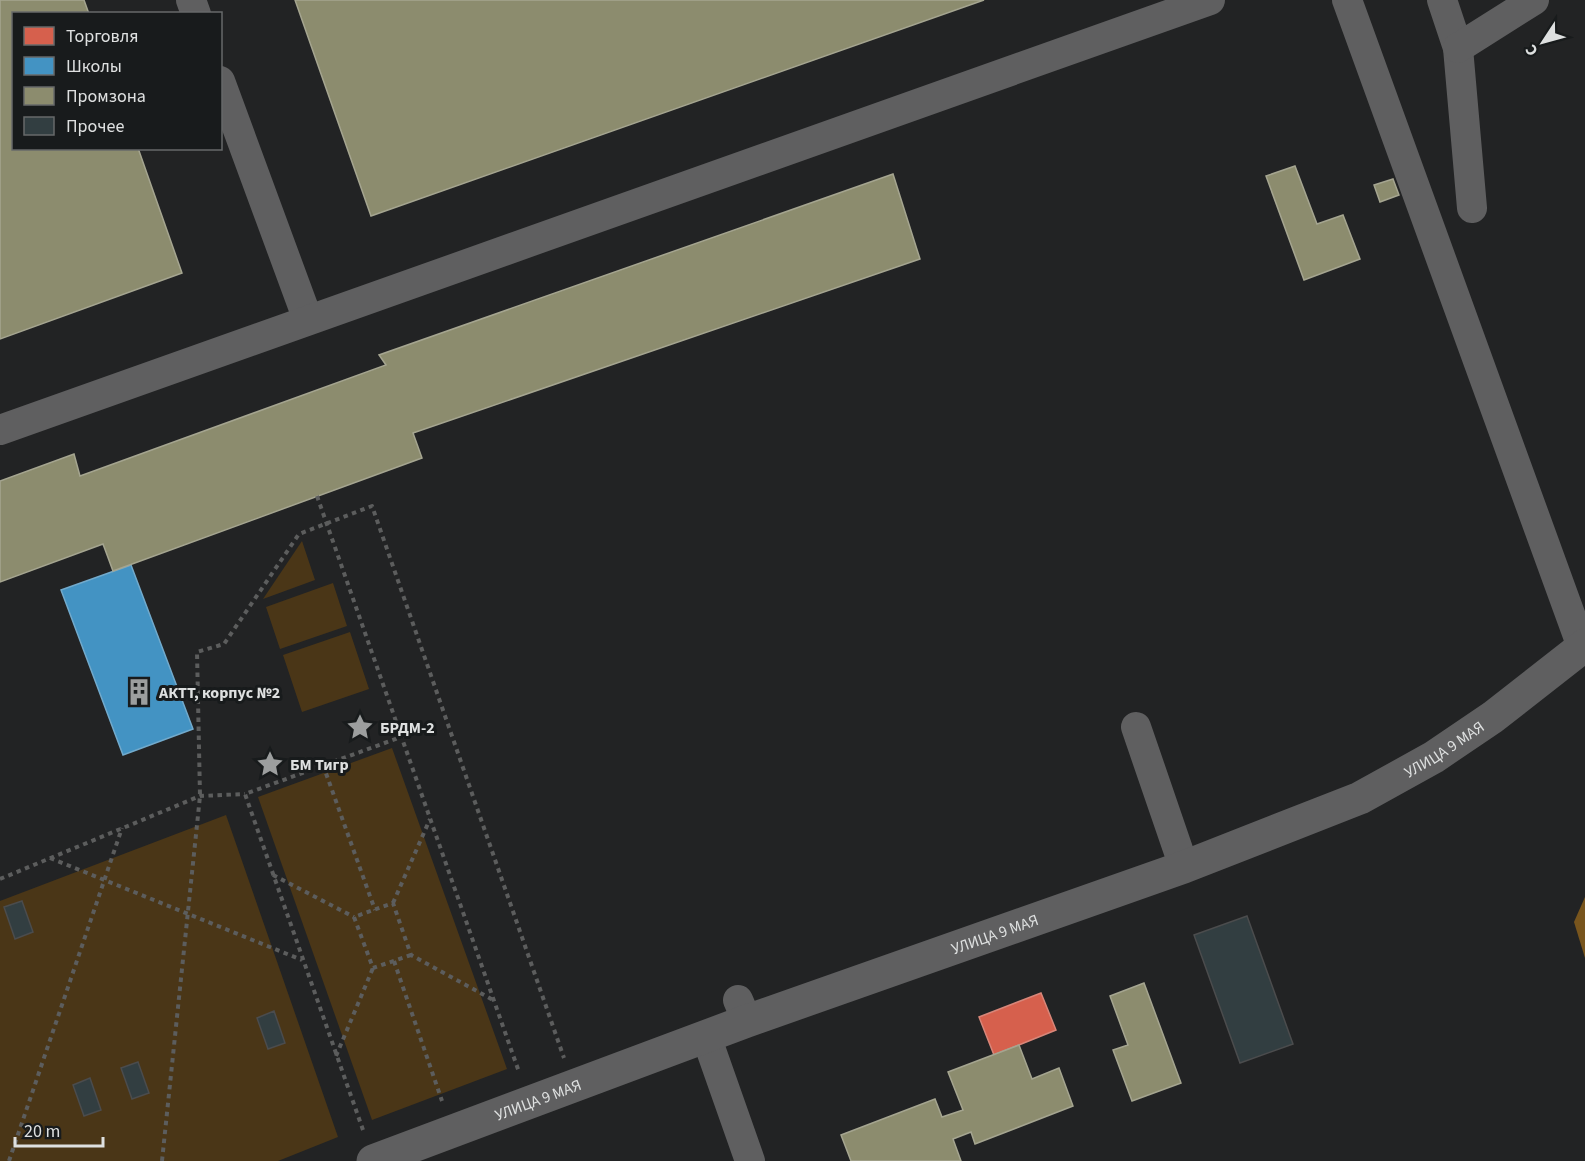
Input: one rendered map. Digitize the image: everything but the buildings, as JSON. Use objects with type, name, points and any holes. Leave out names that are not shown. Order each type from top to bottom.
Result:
[{"type":"main road","name":"УЛИЦА 9 МАЯ","points":[[373,1161],[706,1036],[743,1010],[1184,867],[1284,830],[1378,787],[1434,757],[1493,717],[1584,646]]},
{"type":"street","points":[[0,430],[1210,0]]},
{"type":"street","points":[[1347,0],[1584,646]]},
{"type":"street","points":[[1442,0],[1458,48],[1472,208]]},
{"type":"street","points":[[1458,48],[1534,0]]},
{"type":"street","points":[[222,86],[308,321]]},
{"type":"street","points":[[1136,727],[1184,867]]},
{"type":"street","points":[[706,1036],[750,1161]]},
{"type":"path","points":[[317,496],[520,1071],[509,1076]]},
{"type":"path","points":[[162,1161],[200,796],[197,652],[224,644],[299,534],[372,506],[574,1086]]},
{"type":"path","points":[[0,879],[200,796],[244,794],[401,737]]},
{"type":"path","points":[[323,765],[375,910]]},
{"type":"path","points":[[244,794],[362,1131],[372,1127]]},
{"type":"path","points":[[431,819],[393,903],[411,955],[495,1001]]},
{"type":"path","points":[[9,1161],[122,828]]},
{"type":"path","points":[[50,858],[303,960]]},
{"type":"path","points":[[273,874],[354,917],[373,968],[336,1056]]},
{"type":"path","points":[[354,917],[393,903]]},
{"type":"path","points":[[373,968],[411,955]]},
{"type":"path","points":[[394,961],[442,1101]]},
{"type":"path","points":[[432,1104],[453,1096]]},
{"type":"shaded area","points":[[302,541],[315,580],[263,599]]},
{"type":"shaded area","points":[[333,583],[347,626],[280,649],[266,607]]},
{"type":"shaded area","points":[[350,632],[369,689],[302,712],[283,655]]},
{"type":"shaded area","points":[[392,748],[507,1069],[372,1120],[258,797]]},
{"type":"shaded area","points":[[226,815],[338,1137],[278,1161],[0,1161],[0,901]]},
{"type":"shaded area","points":[[1585,897],[1585,958],[1574,922]]},
{"type":"place","name":"АКТТ, корпус №2","points":[[139,692]]},
{"type":"place","name":"БРДМ-2","points":[[360,727]]},
{"type":"place","name":"БМ Тигр","points":[[270,764]]}]
